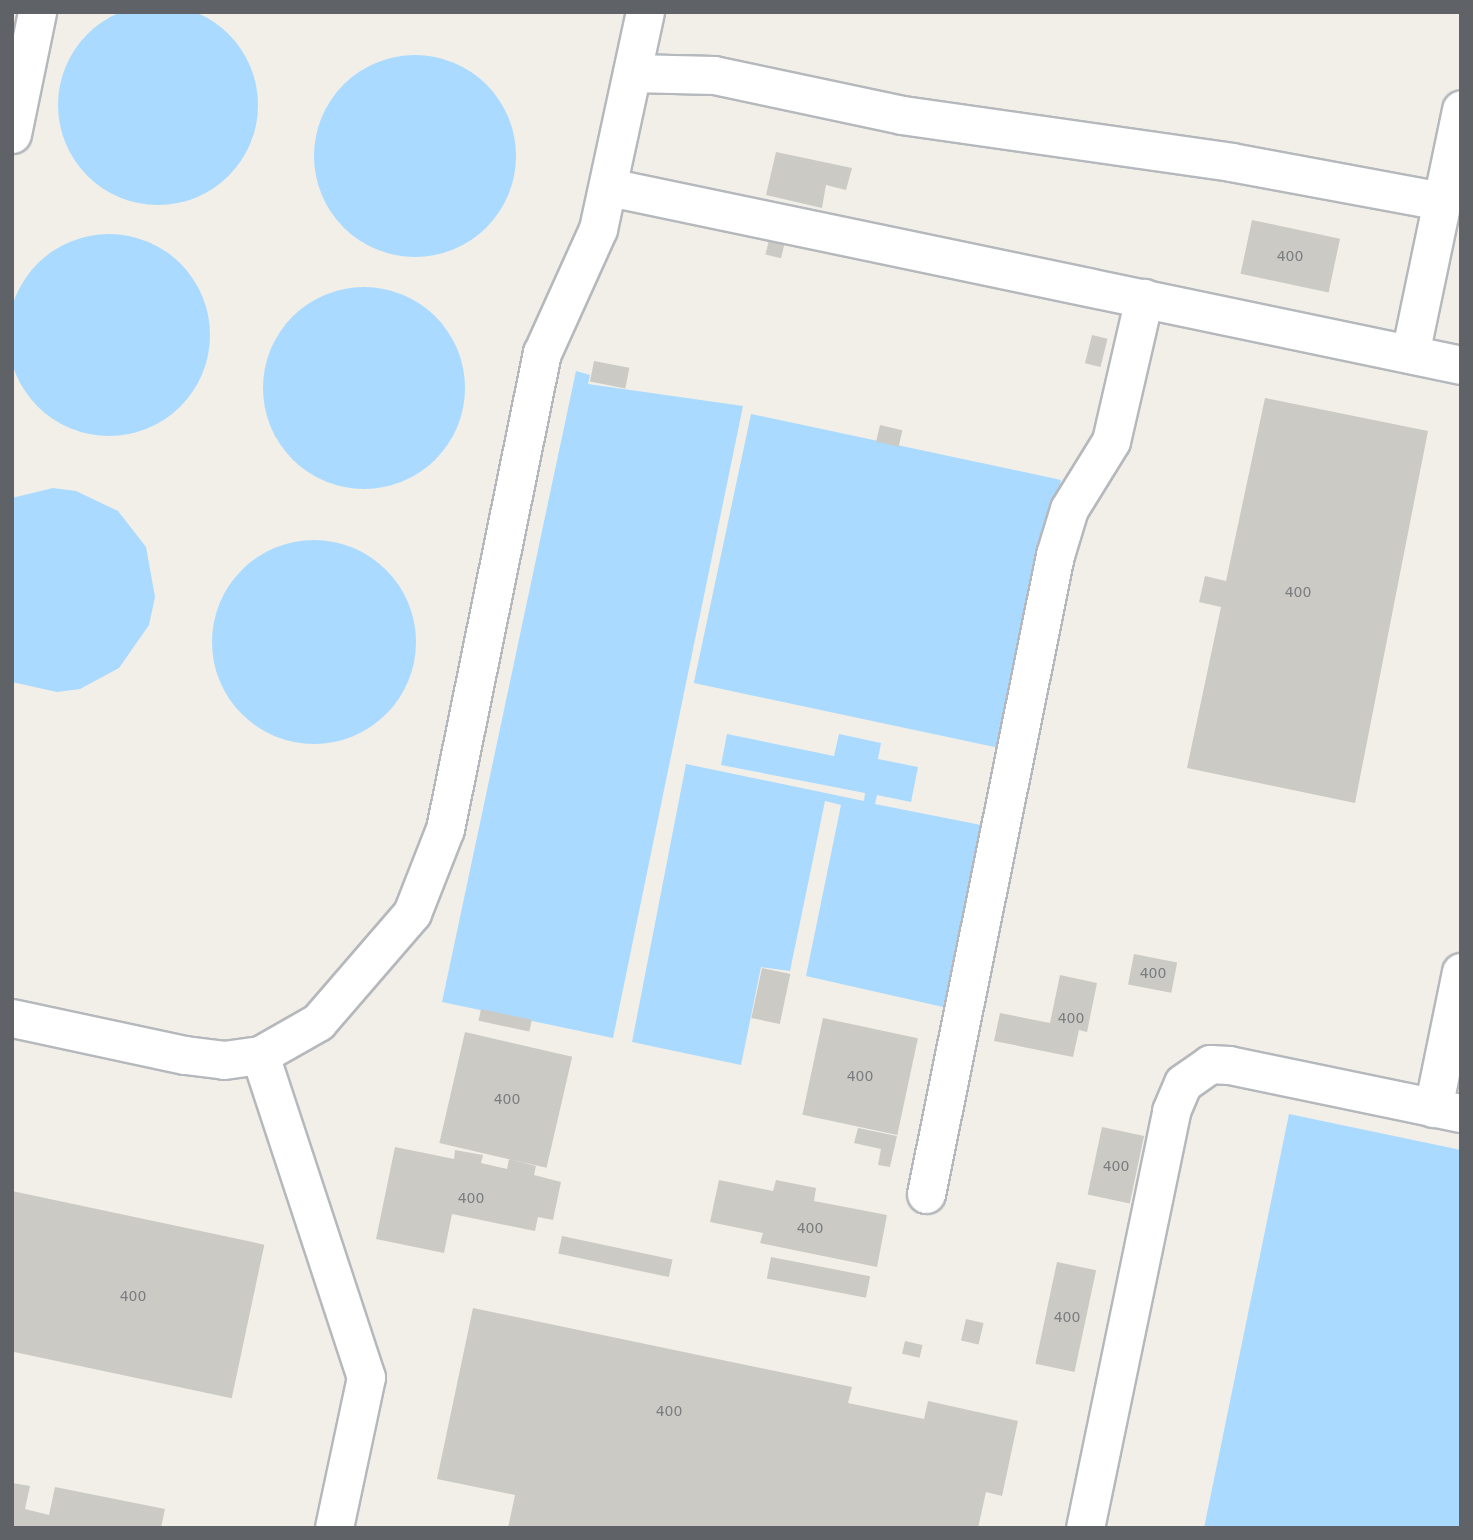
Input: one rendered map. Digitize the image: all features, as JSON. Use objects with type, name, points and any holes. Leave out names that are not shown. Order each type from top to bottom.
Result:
[{"type":"lane","points":[[12,134],[37,12]]},
{"type":"lane","points":[[12,1018],[185,1055],[224,1060],[260,1055],[318,1022],[390,942],[427,885],[445,829],[542,353],[598,229],[645,12]]},
{"type":"lane","points":[[632,73],[714,75],[902,115],[1231,162],[1441,201]]},
{"type":"lane","points":[[1410,354],[1461,109]]},
{"type":"lane","points":[[609,187],[1461,365]]},
{"type":"lane","points":[[926,1194],[1055,555],[1069,509],[1111,441],[1144,298]]},
{"type":"lane","points":[[1085,1528],[1171,1111],[1184,1083],[1210,1065],[1229,1065],[1447,1111],[1461,972]]},
{"type":"lane","points":[[260,1055],[366,1377],[334,1528]]},
{"type":"water","points":[[158,5],[196,12],[229,34],[251,67],[258,105],[251,143],[229,176],[196,198],[158,205],[120,198],[87,176],[65,143],[58,105],[65,67],[87,34],[120,12]]},
{"type":"water","points":[[415,55],[435,56],[454,62],[487,84],[509,117],[515,136],[515,176],[509,195],[487,228],[454,250],[435,256],[415,257],[395,256],[376,250],[343,228],[321,195],[315,176],[314,156],[315,136],[321,117],[343,84],[376,62],[395,56]]},
{"type":"water","points":[[109,234],[148,242],[165,251],[180,264],[193,279],[202,296],[210,335],[202,374],[193,391],[180,406],[165,419],[148,428],[109,436],[70,428],[53,419],[38,406],[25,391],[16,374],[8,335],[16,296],[25,279],[38,264],[53,251],[70,242]]},
{"type":"water","points":[[364,287],[384,288],[403,294],[436,316],[458,349],[464,368],[464,408],[458,427],[436,460],[403,482],[384,488],[364,489],[344,488],[325,482],[292,460],[270,427],[264,408],[263,388],[264,368],[270,349],[292,316],[325,294],[344,288]]},
{"type":"water","points":[[576,371],[590,375],[588,384],[743,406],[613,1038],[442,1002]]},
{"type":"water","points":[[751,414],[1061,480],[1004,749],[694,683]]},
{"type":"water","points":[[53,488],[76,491],[118,511],[146,547],[155,597],[149,625],[119,668],[80,689],[57,692],[12,682],[12,498]]},
{"type":"water","points":[[314,540],[353,548],[386,570],[408,603],[416,642],[408,681],[386,714],[353,736],[314,744],[275,736],[242,714],[220,681],[212,642],[220,603],[242,570],[275,548]]},
{"type":"water","points":[[727,734],[834,756],[839,734],[881,743],[878,759],[918,767],[911,802],[877,795],[875,804],[991,827],[952,1009],[806,976],[841,805],[825,801],[790,971],[761,967],[741,1065],[632,1042],[686,764],[864,801],[865,793],[721,765]]},
{"type":"water","points":[[1289,1114],[1461,1150],[1461,1528],[1204,1528]]},
{"type":"building","points":[[776,152],[852,168],[846,190],[826,185],[822,208],[766,195]]},
{"type":"building","points":[[1252,220],[1340,239],[1329,293],[1241,274]]},
{"type":"building","points":[[770,236],[786,240],[781,258],[765,254]]},
{"type":"building","points":[[1092,335],[1108,339],[1101,367],[1085,363]]},
{"type":"building","points":[[594,361],[629,368],[625,388],[590,382]]},
{"type":"building","points":[[1265,398],[1428,431],[1355,803],[1187,768],[1221,607],[1199,602],[1205,576],[1226,581]]},
{"type":"building","points":[[880,425],[902,430],[899,447],[876,442]]},
{"type":"building","points":[[1134,954],[1177,962],[1171,993],[1128,984]]},
{"type":"building","points":[[762,968],[790,974],[780,1024],[751,1018]]},
{"type":"building","points":[[1060,975],[1097,983],[1087,1032],[1079,1030],[1073,1057],[994,1041],[1000,1013],[1050,1023]]},
{"type":"building","points":[[481,1009],[532,1020],[529,1032],[479,1021]]},
{"type":"building","points":[[823,1018],[918,1038],[897,1135],[802,1115]]},
{"type":"building","points":[[465,1032],[572,1057],[547,1168],[439,1143]]},
{"type":"building","points":[[1102,1127],[1144,1136],[1130,1203],[1088,1194]]},
{"type":"building","points":[[858,1128],[897,1136],[890,1167],[878,1165],[881,1149],[854,1143]]},
{"type":"building","points":[[395,1147],[454,1159],[455,1150],[483,1155],[481,1163],[507,1169],[509,1159],[536,1166],[534,1175],[561,1182],[553,1220],[538,1217],[535,1231],[452,1214],[444,1253],[376,1239]]},
{"type":"building","points":[[719,1180],[773,1191],[776,1180],[816,1188],[814,1201],[887,1215],[877,1267],[760,1243],[763,1233],[710,1222]]},
{"type":"building","points":[[12,1191],[264,1245],[232,1398],[12,1352]]},
{"type":"building","points":[[562,1236],[673,1259],[669,1277],[558,1254]]},
{"type":"building","points":[[771,1257],[870,1276],[866,1298],[767,1279]]},
{"type":"building","points":[[1057,1262],[1096,1270],[1075,1372],[1035,1364]]},
{"type":"building","points":[[473,1308],[852,1387],[848,1403],[924,1419],[928,1401],[1018,1421],[1002,1496],[986,1492],[978,1528],[508,1528],[515,1495],[437,1479]]},
{"type":"building","points":[[966,1319],[984,1323],[979,1344],[961,1340]]},
{"type":"building","points":[[905,1341],[923,1345],[920,1358],[902,1354]]},
{"type":"building","points":[[12,1483],[30,1486],[25,1509],[49,1515],[55,1487],[165,1509],[161,1528],[12,1528]]}]
